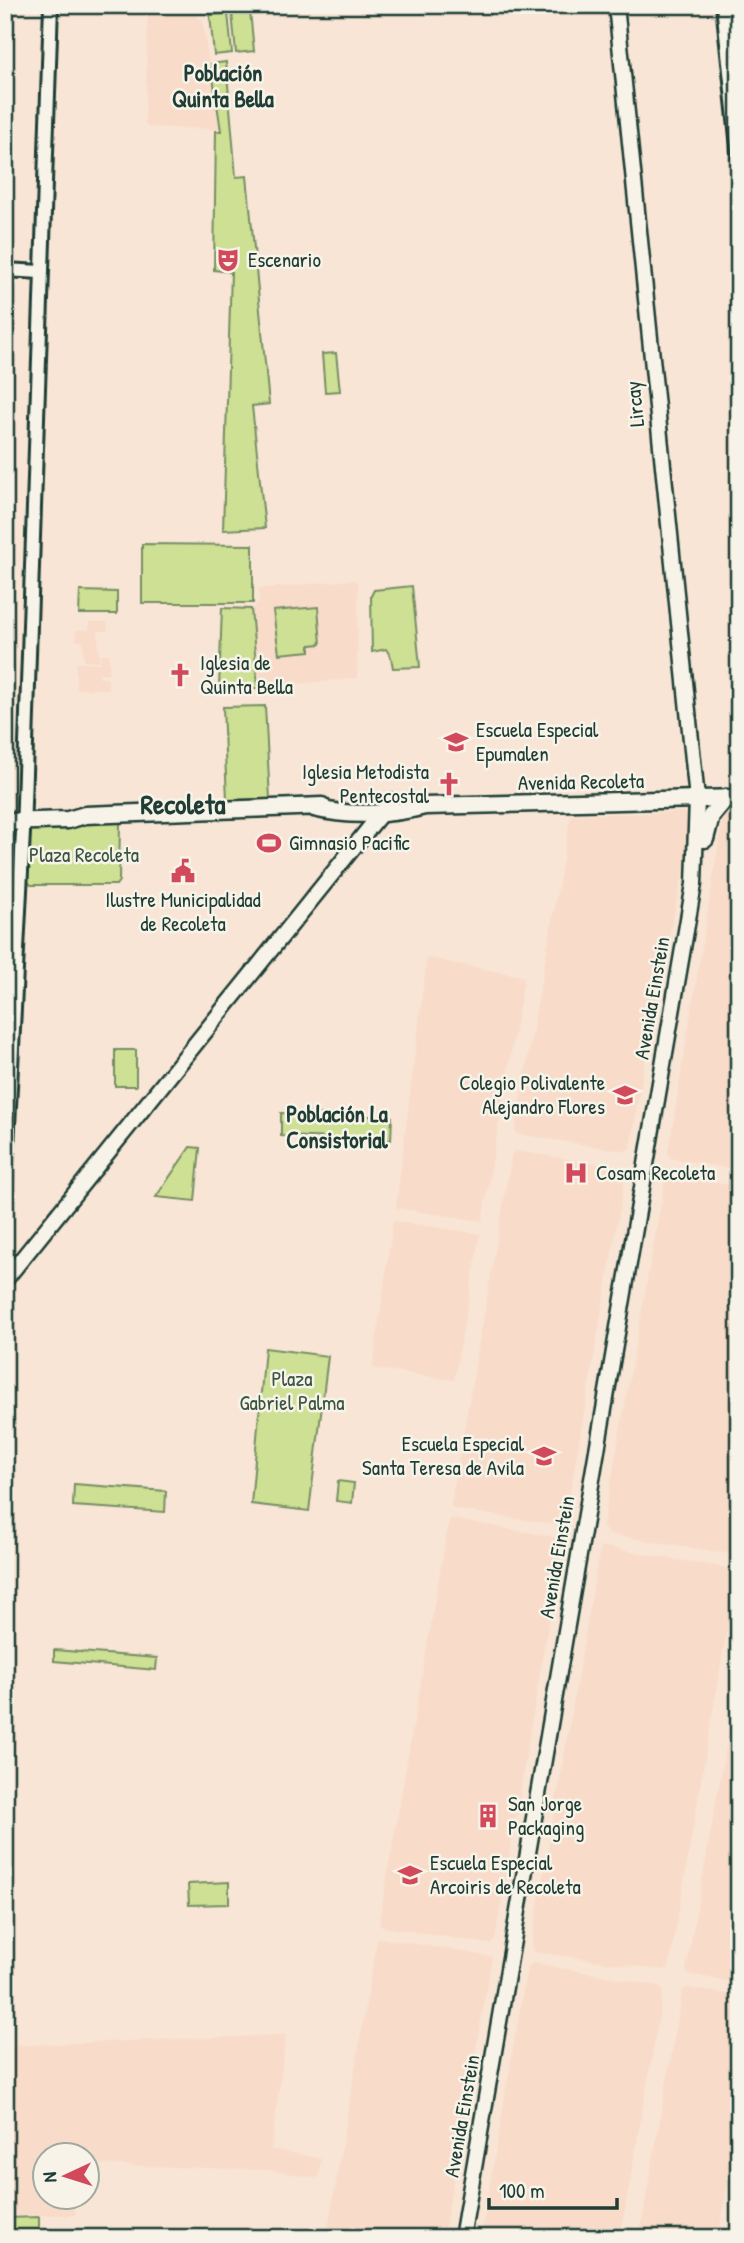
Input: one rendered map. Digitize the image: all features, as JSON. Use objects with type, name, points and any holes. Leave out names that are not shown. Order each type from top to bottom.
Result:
[{"type":"main road","name":"Lircay","points":[[616,5],[697,799]]},
{"type":"main road","name":"Avenida Recoleta","points":[[5,822],[68,810],[85,815],[314,808],[332,804],[387,807],[406,801],[425,806],[732,798]]},
{"type":"main road","points":[[705,839],[710,816],[732,798]]},
{"type":"main road","name":"Avenida Einstein","points":[[462,2238],[694,884],[702,858],[705,839],[703,817],[697,799]]},
{"type":"main road","name":"Avenida Einstein","points":[[694,884],[697,799]]},
{"type":"main road","points":[[5,1280],[387,807]]},
{"type":"main road","name":"Avenida Recoleta","points":[[5,812],[23,817]]},
{"type":"street","points":[[5,1185],[23,817],[51,5]]},
{"type":"street","points":[[723,5],[739,157]]},
{"type":"street","points":[[5,270],[41,272]]},
{"type":"shaded area","points":[[195,6],[197,19],[202,19],[219,129],[148,127],[145,123],[148,12]]},
{"type":"shaded area","points":[[354,580],[358,583],[357,678],[275,686],[274,682],[259,683],[252,609],[259,602],[259,589]]},
{"type":"shaded area","points":[[89,622],[107,622],[108,631],[98,631],[99,661],[84,661],[83,641],[76,641],[76,630],[89,630]]},
{"type":"shaded area","points":[[101,654],[109,654],[109,673],[99,673],[99,678],[108,679],[108,689],[76,689],[76,663],[100,663]]},
{"type":"shaded area","points":[[739,811],[739,1170],[670,1158],[668,1154],[724,812]]},
{"type":"shaded area","points":[[690,812],[689,846],[657,989],[630,1148],[625,1151],[518,1134],[515,1131],[571,815]]},
{"type":"shaded area","points":[[427,958],[524,977],[482,1221],[396,1208]]},
{"type":"shaded area","points":[[515,1151],[623,1168],[626,1172],[565,1522],[560,1525],[454,1509],[451,1506],[512,1154]]},
{"type":"shaded area","points":[[668,1174],[739,1187],[737,1555],[608,1534],[603,1527]]},
{"type":"shaded area","points":[[393,1221],[480,1234],[454,1380],[373,1368]]},
{"type":"shaded area","points":[[451,1519],[560,1538],[562,1541],[495,1939],[490,1944],[384,1927],[379,1923]]},
{"type":"shaded area","points":[[602,1547],[737,1570],[669,1967],[664,1970],[535,1952],[531,1947]]},
{"type":"shaded area","points":[[739,1674],[739,1983],[689,1974],[686,1971]]},
{"type":"shaded area","points":[[380,1938],[492,1957],[443,2238],[361,2238],[330,2232],[328,2229],[377,1940]]},
{"type":"shaded area","points":[[533,1963],[659,1986],[663,1992],[620,2238],[481,2238],[527,1968]]},
{"type":"shaded area","points":[[687,1988],[739,1996],[739,2123],[718,2238],[639,2238],[683,1990]]},
{"type":"shaded area","points":[[286,2035],[271,2149],[321,2159],[318,2178],[268,2170],[102,2164],[102,2142],[32,2142],[32,2212],[75,2212],[75,2215],[5,2215],[5,2046]]},
{"type":"green space","points":[[250,11],[254,51],[236,53],[232,13]]},
{"type":"green space","points":[[228,13],[232,53],[214,55],[210,15]]},
{"type":"green space","points":[[226,62],[236,177],[247,176],[269,404],[252,406],[265,528],[223,530],[231,272],[214,270],[216,131],[221,131],[211,64]]},
{"type":"green space","points":[[336,353],[340,391],[325,392],[322,354]]},
{"type":"green space","points":[[142,544],[253,545],[253,603],[142,603]]},
{"type":"green space","points":[[412,586],[420,667],[393,668],[386,649],[372,652],[371,596],[374,590]]},
{"type":"green space","points":[[80,591],[117,592],[117,614],[79,614]]},
{"type":"green space","points":[[318,607],[321,644],[310,645],[310,651],[279,654],[273,611]]},
{"type":"green space","points":[[222,608],[251,609],[258,688],[219,688]]},
{"type":"green space","points":[[265,706],[270,799],[227,800],[223,707]]},
{"type":"green space","name":"Plaza Recoleta","points":[[120,822],[119,881],[116,885],[31,885],[26,880],[30,831],[36,826]]},
{"type":"green space","points":[[115,1050],[136,1050],[136,1086],[115,1086]]},
{"type":"green space","points":[[281,1113],[392,1117],[391,1140],[281,1136]]},
{"type":"green space","points":[[190,1147],[200,1148],[195,1201],[156,1197]]},
{"type":"green space","name":"Plaza Gabriel Palma","points":[[265,1348],[328,1356],[309,1511],[251,1504]]},
{"type":"green space","points":[[338,1481],[354,1483],[352,1503],[336,1501]]},
{"type":"green space","points":[[74,1484],[166,1491],[165,1512],[73,1506]]},
{"type":"green space","points":[[54,1650],[157,1658],[156,1670],[54,1661]]},
{"type":"green space","points":[[229,1882],[229,1904],[189,1905],[188,1884]]},
{"type":"green space","points":[[39,2217],[39,2238],[5,2238],[5,2218]]},
{"type":"place","name":"Escenario","points":[[228,260]]},
{"type":"place","name":"Iglesia de Quinta Bella","points":[[180,675]]},
{"type":"place","name":"Escuela Especial Epumalen","points":[[456,742]]},
{"type":"place","name":"Iglesia Metodista Pentecostal","points":[[449,784]]},
{"type":"place","name":"Gimnasio Pacific","points":[[269,843]]},
{"type":"place","name":"Ilustre Municipalidad de Recoleta","points":[[183,871]]},
{"type":"place","name":"Colegio Polivalente Alejandro Flores","points":[[625,1095]]},
{"type":"place","name":"Cosam Recoleta","points":[[576,1173]]},
{"type":"place","name":"Escuela Especial Santa Teresa de Avila","points":[[544,1456]]},
{"type":"place","name":"San Jorge Packaging","points":[[488,1816]]},
{"type":"place","name":"Escuela Especial Arcoiris de Recoleta","points":[[410,1875]]},
{"type":"district","name":"Población Quinta Bella","points":[[223,86]]},
{"type":"district","name":"Recoleta","points":[[183,804]]},
{"type":"district","name":"Población La Consistorial","points":[[337,1127]]}]
